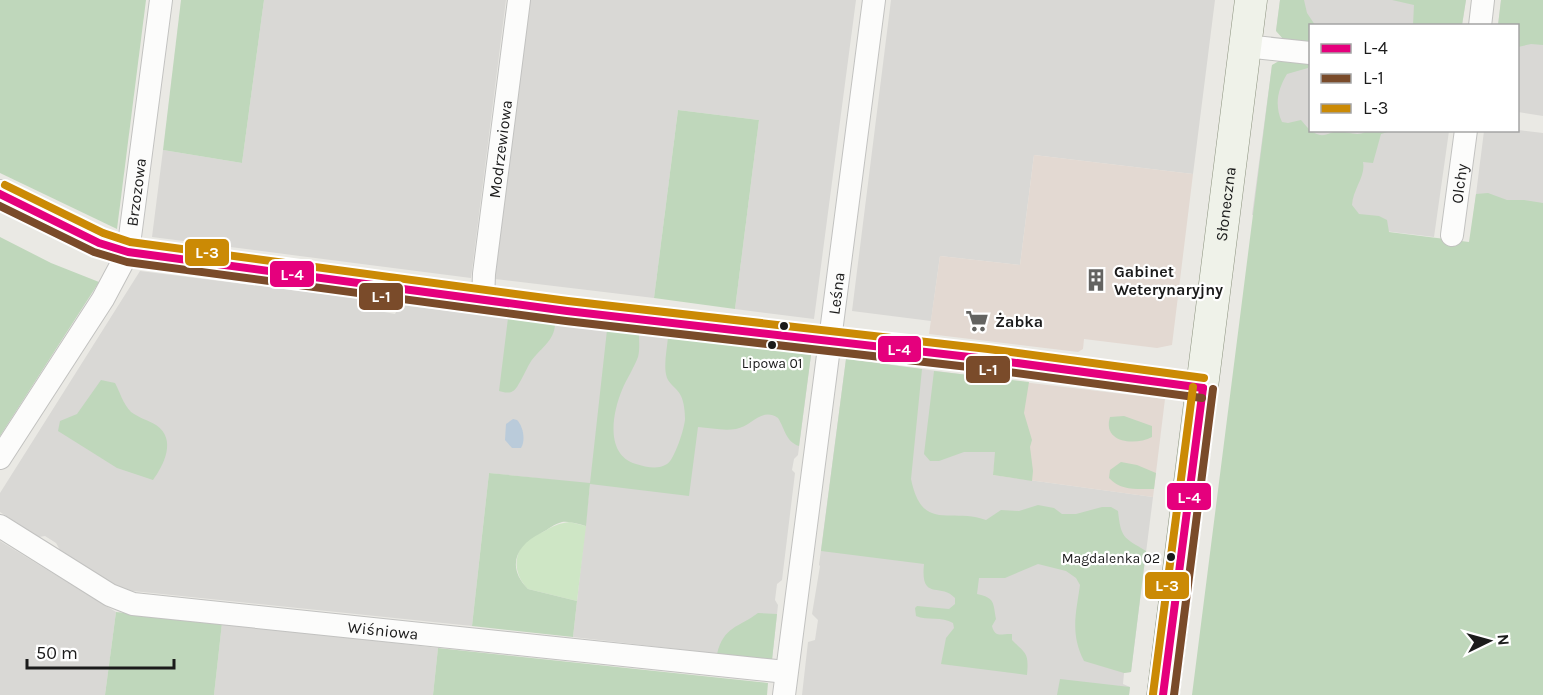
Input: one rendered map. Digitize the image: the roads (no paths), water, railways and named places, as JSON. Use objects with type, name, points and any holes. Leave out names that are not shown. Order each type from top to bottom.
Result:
[{"type":"main road","name":"Słoneczna","points":[[1163,695],[1251,0]]},
{"type":"street","name":"Brzozowa","points":[[0,458],[103,299],[128,252],[161,0]]},
{"type":"street","name":"Modrzewiowa","points":[[483,300],[484,274],[519,0]]},
{"type":"street","name":"Leśna","points":[[784,695],[874,0]]},
{"type":"street","points":[[1480,24],[1483,0]]},
{"type":"street","points":[[1245,46],[1309,53]]},
{"type":"street","name":"Olchy","points":[[1452,235],[1466,132]]},
{"type":"street","points":[[0,194],[99,243],[128,252],[656,322],[987,359],[1203,388]]},
{"type":"street","name":"Wiśniowa","points":[[0,526],[110,595],[133,604],[786,672]]},
{"type":"water","points":[[513,419],[517,420],[522,429],[524,437],[521,448],[512,448],[505,440],[506,424]]},
{"type":"place","name":"Gabinet Weterynaryjny","points":[[1096,280]]},
{"type":"place","name":"Żabka","points":[[977,321]]},
{"type":"place","name":"Lipowa 01","points":[[772,345]]},
{"type":"place","name":"Magdalenka 02","points":[[1171,557]]}]
